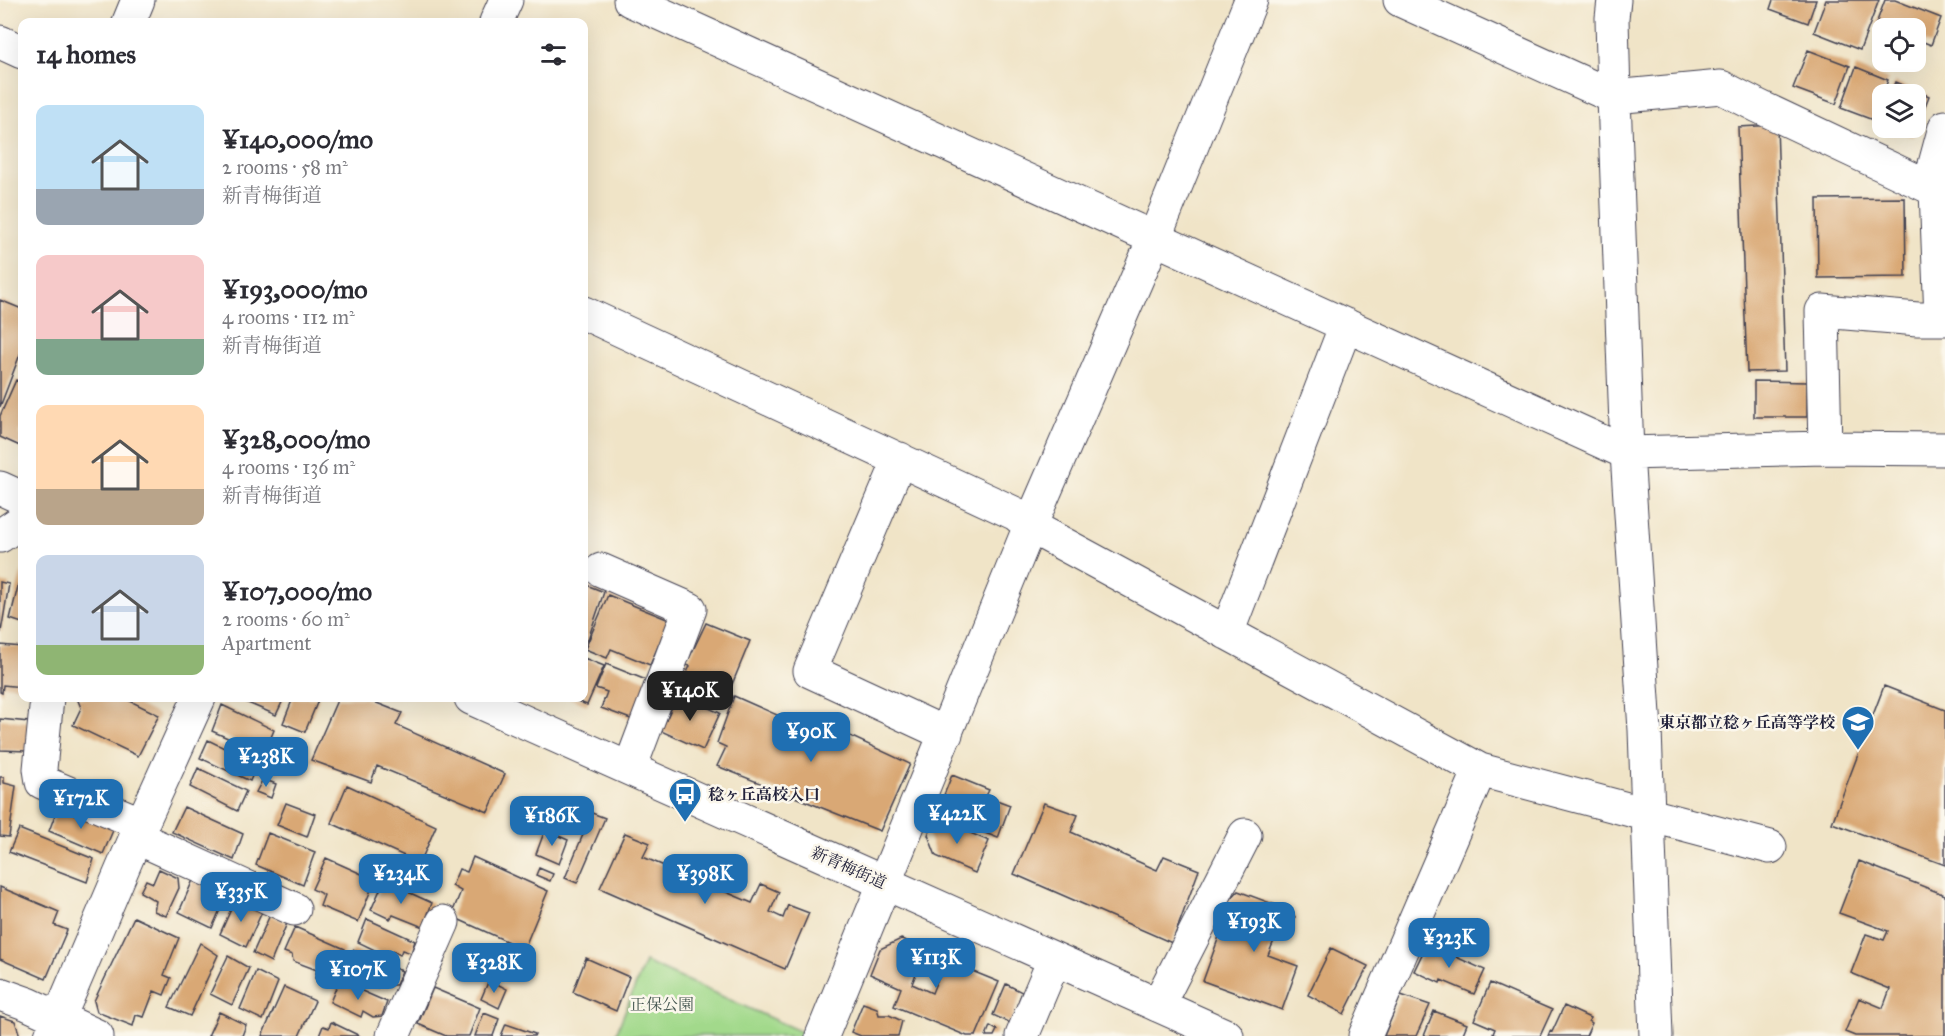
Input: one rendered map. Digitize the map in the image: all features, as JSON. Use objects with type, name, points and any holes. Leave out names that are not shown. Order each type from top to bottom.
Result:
[{"type":"street","points":[[131,18],[138,0]]},
{"type":"street","points":[[498,18],[506,0]]},
{"type":"street","points":[[630,0],[1628,453],[1825,448],[1945,449]]},
{"type":"street","points":[[822,1036],[1030,526],[1155,237],[1251,0]]},
{"type":"street","points":[[1400,0],[1614,97],[1721,87],[1936,190]]},
{"type":"street","points":[[1614,0],[1612,18],[1614,97],[1628,453],[1645,730],[1656,1036]]},
{"type":"street","points":[[0,42],[18,50]]},
{"type":"street","points":[[1825,448],[1822,311],[1943,319],[1935,164],[1945,127]]},
{"type":"street","points":[[588,315],[1016,514],[1030,526],[1480,770],[1770,847]]},
{"type":"street","points":[[1227,633],[1346,325]]},
{"type":"street","points":[[900,459],[810,670],[946,734]]},
{"type":"street","points":[[0,488],[18,496]]},
{"type":"street","points":[[0,536],[18,524]]},
{"type":"street","points":[[601,570],[690,609],[630,768]]},
{"type":"street","points":[[47,702],[40,769],[42,782],[294,909]]},
{"type":"street","points":[[55,1027],[139,830],[197,702]]},
{"type":"street","name":"新青梅街道","points":[[480,702],[1227,1036]]},
{"type":"street","points":[[1365,1036],[1480,770]]},
{"type":"street","points":[[1158,1005],[1245,835]]},
{"type":"street","points":[[393,1036],[443,922]]},
{"type":"street","points":[[1022,1036],[1054,960]]},
{"type":"street","points":[[0,994],[55,1027],[97,1036]]},
{"type":"green space","name":"正保公園","points":[[645,962],[802,1032],[800,1036],[615,1036]]},
{"type":"building","points":[[1773,0],[1816,0],[1808,23],[1770,9]]},
{"type":"building","points":[[1826,0],[1879,0],[1860,50],[1814,32]]},
{"type":"building","points":[[1885,0],[1895,0],[1941,18],[1931,45],[1926,43],[1926,18],[1878,18]]},
{"type":"building","points":[[1808,50],[1850,66],[1836,104],[1793,88]]},
{"type":"building","points":[[1856,67],[1888,80],[1886,84],[1872,84],[1872,120],[1841,108]]},
{"type":"building","points":[[1777,125],[1785,371],[1747,372],[1738,127]]},
{"type":"building","points":[[1905,198],[1906,277],[1818,278],[1817,199]]},
{"type":"building","points":[[0,300],[18,307],[18,360],[0,407]]},
{"type":"building","points":[[16,380],[18,381],[18,445],[0,437],[0,416]]},
{"type":"building","points":[[1754,381],[1807,382],[1807,417],[1754,417]]},
{"type":"building","points":[[0,582],[9,584],[1,632],[0,632]]},
{"type":"building","points":[[18,586],[18,622],[10,619]]},
{"type":"building","points":[[588,586],[604,592],[588,639]]},
{"type":"building","points":[[608,595],[669,620],[650,665],[611,649],[607,658],[588,650],[588,642]]},
{"type":"building","points":[[706,623],[750,641],[726,699],[683,681],[690,666],[686,665]]},
{"type":"building","points":[[0,645],[18,647],[18,687],[3,685],[2,693],[0,692]]},
{"type":"building","points":[[588,660],[604,666],[587,705],[579,702],[588,702]]},
{"type":"building","points":[[606,664],[651,682],[636,721],[601,708],[607,692],[596,688]]},
{"type":"building","points":[[1884,686],[1945,710],[1945,865],[1832,823]]},
{"type":"building","points":[[678,694],[720,713],[703,750],[661,731]]},
{"type":"building","points":[[734,696],[811,730],[816,720],[910,764],[880,831],[717,766],[726,747],[717,743]]},
{"type":"building","points":[[79,702],[132,702],[159,715],[138,756],[73,725],[81,708]]},
{"type":"building","points":[[245,702],[282,702],[276,715]]},
{"type":"building","points":[[291,702],[317,702],[305,732],[283,723]]},
{"type":"building","points":[[336,702],[374,702],[402,713],[396,725],[505,774],[488,812],[377,766],[371,782],[311,760]]},
{"type":"building","points":[[222,705],[274,730],[264,754],[212,731]]},
{"type":"building","points":[[0,719],[29,722],[27,751],[0,750]]},
{"type":"building","points":[[208,740],[257,764],[250,781],[200,758]]},
{"type":"building","points":[[198,768],[246,791],[237,811],[190,787]]},
{"type":"building","points":[[952,775],[989,790],[986,796],[1010,805],[998,838],[972,828],[974,824],[938,810]]},
{"type":"building","points":[[0,777],[4,777],[4,783],[16,786],[9,837],[0,836]]},
{"type":"building","points":[[263,779],[276,784],[271,798],[256,792]]},
{"type":"building","points":[[347,785],[436,826],[420,863],[331,823]]},
{"type":"building","points":[[286,803],[315,814],[307,837],[277,825]]},
{"type":"building","points":[[1044,803],[1078,815],[1071,832],[1157,870],[1164,856],[1199,870],[1172,943],[1014,874]]},
{"type":"building","points":[[58,807],[114,828],[103,854],[49,831]]},
{"type":"building","points":[[184,807],[243,834],[234,860],[172,832]]},
{"type":"building","points":[[592,813],[605,818],[577,883],[565,878]]},
{"type":"building","points":[[935,818],[989,841],[975,873],[936,856],[928,835]]},
{"type":"building","points":[[19,829],[94,859],[87,882],[9,852]]},
{"type":"building","points":[[545,830],[568,840],[559,864],[536,854]]},
{"type":"building","points":[[268,833],[315,852],[303,885],[256,865]]},
{"type":"building","points":[[625,833],[650,843],[643,857],[752,903],[761,884],[779,892],[770,912],[783,918],[788,905],[809,913],[785,969],[600,888]]},
{"type":"building","points":[[473,857],[548,891],[524,949],[451,916],[461,891],[452,886],[459,869],[467,872]]},
{"type":"building","points":[[326,858],[375,880],[358,922],[320,906],[324,895],[312,889]]},
{"type":"building","points":[[1859,861],[1945,895],[1945,1036],[1855,1036],[1845,1032],[1859,998],[1883,1008],[1890,989],[1851,973],[1866,934],[1884,940],[1888,931],[1839,913]]},
{"type":"building","points":[[539,868],[553,874],[550,881],[536,875]]},
{"type":"building","points":[[159,869],[178,878],[179,888],[166,916],[154,911],[156,901],[140,892],[146,880],[153,883]]},
{"type":"building","points":[[193,880],[226,896],[212,928],[179,912]]},
{"type":"building","points":[[384,881],[432,903],[423,927],[393,915],[390,919],[371,910]]},
{"type":"building","points":[[0,887],[59,912],[54,925],[67,930],[46,979],[0,959]]},
{"type":"building","points":[[1238,891],[1289,910],[1295,917],[1286,940],[1276,936],[1268,955],[1298,966],[1282,1010],[1203,981],[1221,931],[1250,942],[1256,927],[1224,915],[1230,900]]},
{"type":"building","points":[[236,898],[262,912],[246,947],[220,934]]},
{"type":"building","points":[[270,915],[287,923],[271,962],[253,953]]},
{"type":"building","points":[[134,917],[179,938],[164,975],[171,978],[164,995],[154,991],[144,1017],[136,1015],[133,1026],[97,1012],[94,1001]]},
{"type":"building","points":[[367,919],[415,941],[411,953],[402,950],[400,955],[393,951],[389,957],[358,942]]},
{"type":"building","points":[[295,927],[345,949],[330,985],[315,978],[317,970],[293,961],[292,955],[284,952]]},
{"type":"building","points":[[901,939],[926,948],[912,984],[932,993],[945,960],[999,982],[976,1036],[967,1036],[894,1006],[901,988],[870,974],[880,949]]},
{"type":"building","points":[[200,943],[218,955],[190,1016],[169,1007]]},
{"type":"building","points":[[1427,944],[1485,970],[1474,994],[1441,980],[1440,983],[1414,971]]},
{"type":"building","points":[[1331,948],[1368,966],[1344,1014],[1308,995]]},
{"type":"building","points":[[353,950],[402,971],[396,985],[387,985],[380,981],[377,988],[344,972]]},
{"type":"building","points":[[228,956],[249,968],[232,1005],[210,994]]},
{"type":"building","points":[[586,958],[629,977],[616,1011],[573,992]]},
{"type":"building","points":[[256,971],[278,982],[263,1020],[240,1009]]},
{"type":"building","points":[[489,980],[507,989],[499,1008],[481,999]]},
{"type":"building","points":[[339,981],[387,1002],[382,1016],[373,1017],[363,1011],[361,1017],[330,1002]]},
{"type":"building","points":[[1490,983],[1552,1010],[1540,1036],[1497,1036],[1493,1034],[1495,1029],[1474,1020]]},
{"type":"building","points":[[1006,984],[1022,992],[1010,1023],[993,1015]]},
{"type":"building","points":[[284,987],[315,1001],[299,1036],[262,1036]]},
{"type":"building","points":[[433,988],[480,1008],[469,1036],[446,1036],[418,1024]]},
{"type":"building","points":[[1401,995],[1430,1005],[1416,1036],[1384,1036]]},
{"type":"building","points":[[863,1003],[877,1008],[879,1015],[889,1015],[902,1021],[898,1036],[861,1036],[851,1032]]},
{"type":"building","points":[[1564,1006],[1590,1018],[1589,1021],[1592,1023],[1586,1036],[1548,1036]]},
{"type":"building","points":[[1434,1011],[1467,1024],[1462,1036],[1424,1036]]},
{"type":"building","points":[[219,1012],[246,1025],[242,1036],[208,1036]]},
{"type":"building","points":[[484,1013],[499,1019],[493,1036],[475,1036]]},
{"type":"building","points":[[0,1016],[15,1021],[20,1036],[0,1036]]},
{"type":"building","points":[[331,1022],[360,1036],[319,1036],[323,1026],[329,1028]]},
{"type":"building","points":[[506,1024],[535,1034],[534,1036],[501,1036]]},
{"type":"building","points":[[990,1026],[997,1030],[994,1036],[986,1036]]},
{"type":"place","name":"東京都立稔ヶ丘高等学校","points":[[1858,751]]},
{"type":"place","name":"稔ヶ丘高校入口","points":[[685,823]]}]
